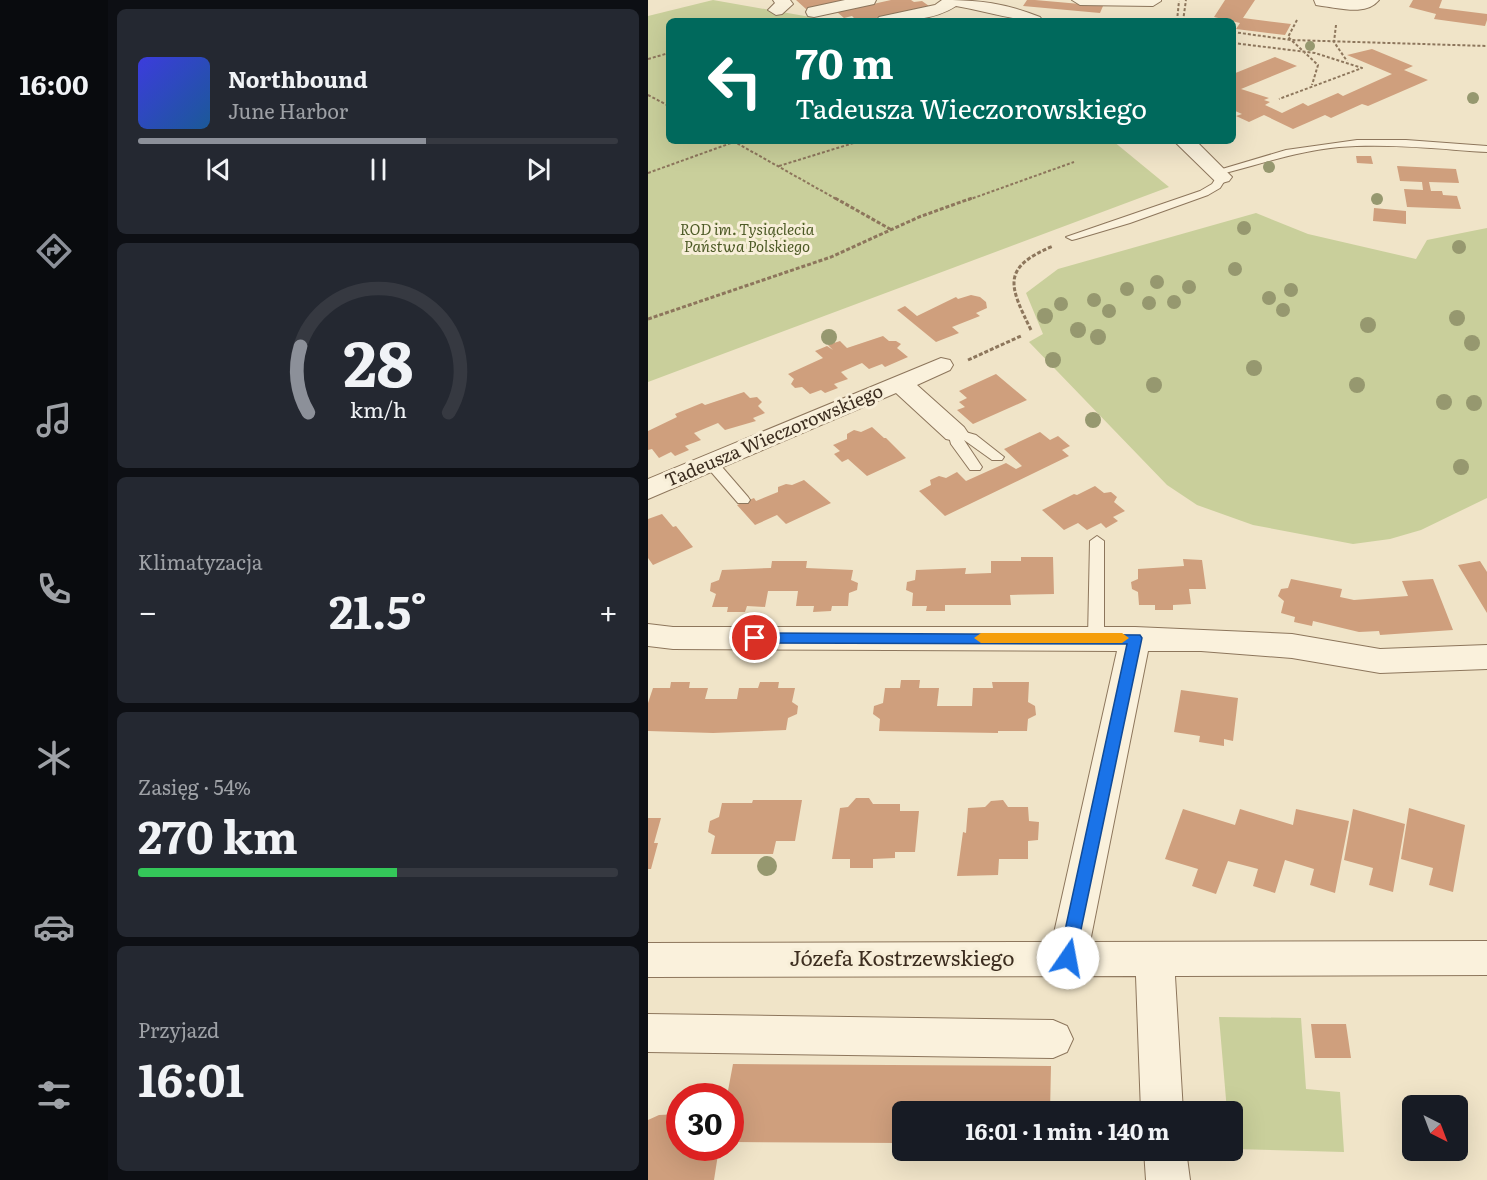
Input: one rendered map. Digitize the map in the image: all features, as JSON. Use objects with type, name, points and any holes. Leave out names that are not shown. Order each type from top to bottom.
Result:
[{"type":"street","points":[[814,12],[868,0]]},
{"type":"street","points":[[899,18],[940,9],[951,0],[1008,10],[1027,18]]},
{"type":"street","points":[[1080,0],[1153,0],[1147,18]]},
{"type":"street","points":[[1322,1],[1362,5],[1371,0]]},
{"type":"street","points":[[1187,144],[1220,174]]},
{"type":"street","name":"Tadeusza Wieczorowskiego","points":[[648,489],[941,365]]},
{"type":"street","name":"Tadeusza Wieczorowskiego","points":[[900,383],[955,433]]},
{"type":"street","points":[[648,634],[673,638],[1135,638],[1272,644],[1380,661],[1487,657]]},
{"type":"street","points":[[1068,958],[1135,638]]},
{"type":"street","points":[[1155,958],[1162,1101]]},
{"type":"street","name":"Józefa Kostrzewskiego","points":[[648,960],[1487,958]]},
{"type":"street","points":[[648,1033],[1053,1039]]},
{"type":"street","points":[[1166,1161],[1168,1180]]},
{"type":"lane","points":[[1072,237],[1126,221],[1204,193],[1216,186],[1220,174],[1280,153],[1337,144],[1378,143],[1487,149]]},
{"type":"lane","points":[[955,433],[971,438],[997,457]]},
{"type":"lane","points":[[955,433],[958,444],[975,467]]},
{"type":"lane","points":[[711,463],[743,500]]},
{"type":"lane","points":[[1096,638],[1097,541]]},
{"type":"path","points":[[1177,18],[1180,0]]},
{"type":"path","points":[[1183,18],[1186,0]]},
{"type":"path","points":[[1347,62],[1334,42],[1333,36],[1336,21],[1348,4]]},
{"type":"path","points":[[1297,20],[1288,37],[1318,65],[1312,85]]},
{"type":"path","points":[[1236,32],[1291,40],[1487,46]]},
{"type":"path","points":[[1236,43],[1305,52],[1362,68],[1328,83],[1312,85],[1280,99]]},
{"type":"path","points":[[648,60],[666,54]]},
{"type":"path","points":[[648,95],[666,104]]},
{"type":"path","points":[[648,173],[726,144]]},
{"type":"path","points":[[739,144],[891,229]]},
{"type":"path","points":[[778,166],[850,144]]},
{"type":"path","points":[[648,319],[831,257],[891,229],[1074,162]]},
{"type":"path","points":[[1031,330],[1016,298],[1014,283],[1018,269],[1027,259],[1072,237]]},
{"type":"path","points":[[941,365],[963,362],[1021,336]]},
{"type":"green space","name":"ROD im. Tysiąclecia Państwa Polskiego","points":[[713,0],[816,18],[666,18],[666,144],[1117,144],[1169,187],[648,382],[648,16]]},
{"type":"green space","points":[[1256,213],[1308,234],[1416,259],[1427,240],[1487,228],[1487,498],[1421,530],[1390,539],[1353,544],[1253,525],[1197,505],[1167,485],[1029,342],[1043,334],[1026,293],[1058,269]]},
{"type":"green space","points":[[1219,1017],[1301,1018],[1306,1089],[1340,1092],[1344,1152],[1243,1149],[1243,1101],[1226,1101]]},
{"type":"building","points":[[796,0],[843,0],[844,1],[806,9]]},
{"type":"building","points":[[891,0],[922,1],[929,6],[876,18],[854,18],[852,16],[844,18],[837,12]]},
{"type":"building","points":[[1027,0],[1103,6],[1100,13],[1023,6]]},
{"type":"building","points":[[1225,0],[1255,0],[1243,18],[1291,24],[1285,35],[1236,29],[1240,23],[1236,22],[1236,18],[1214,17]]},
{"type":"building","points":[[1413,0],[1442,0],[1439,8],[1487,14],[1487,20],[1485,26],[1434,19],[1436,14],[1409,7]]},
{"type":"building","points":[[1372,49],[1413,66],[1404,70],[1428,80],[1368,106],[1362,104],[1331,118],[1325,115],[1293,129],[1264,115],[1249,122],[1236,116],[1242,114],[1236,111],[1236,73],[1275,57],[1297,66],[1241,89],[1269,98],[1264,100],[1270,102],[1265,105],[1282,113],[1303,103],[1308,106],[1338,93],[1343,96],[1392,74],[1347,55]]},
{"type":"building","points":[[1356,156],[1371,156],[1373,164],[1357,163]]},
{"type":"building","points":[[1397,166],[1456,169],[1459,183],[1429,182],[1431,191],[1442,191],[1443,195],[1457,196],[1461,209],[1407,207],[1404,189],[1423,190],[1422,182],[1400,181]]},
{"type":"building","points":[[1374,208],[1406,211],[1406,224],[1373,221]]},
{"type":"building","points":[[971,295],[980,297],[986,302],[987,308],[976,313],[980,316],[952,327],[959,333],[936,342],[897,310],[905,306],[917,316],[956,297],[958,299]]},
{"type":"building","points":[[883,336],[889,341],[901,344],[897,348],[908,357],[885,367],[882,364],[869,369],[862,363],[841,372],[848,379],[834,384],[838,388],[825,393],[821,390],[810,394],[802,387],[795,388],[791,384],[794,379],[788,374],[823,358],[815,351],[827,346],[833,350],[828,345],[840,341],[847,348]]},
{"type":"building","points":[[996,374],[1027,400],[973,424],[957,410],[965,407],[959,402],[967,398],[959,391]]},
{"type":"building","points":[[744,392],[750,398],[757,397],[762,402],[758,406],[765,413],[753,418],[756,421],[725,430],[718,423],[694,433],[701,440],[685,446],[689,450],[675,456],[671,452],[659,458],[652,449],[648,450],[648,431],[677,417],[675,414],[702,403],[705,405]]},
{"type":"building","points":[[872,427],[906,458],[867,476],[848,459],[842,462],[834,454],[840,451],[833,445],[847,439],[847,434],[854,430],[861,432]]},
{"type":"building","points":[[1040,432],[1050,440],[1058,436],[1070,446],[1062,450],[1069,456],[945,516],[919,491],[931,485],[930,480],[939,476],[946,478],[957,472],[966,481],[1006,463],[1016,469],[1022,466],[1004,449]]},
{"type":"building","points":[[804,480],[831,503],[786,524],[777,515],[755,525],[737,505],[754,498],[756,501],[778,492],[778,487]]},
{"type":"building","points":[[1095,486],[1104,493],[1111,492],[1117,497],[1114,502],[1125,511],[1113,517],[1118,521],[1106,528],[1101,523],[1087,530],[1078,523],[1064,530],[1042,510],[1074,494],[1077,495]]},
{"type":"building","points":[[662,514],[673,527],[676,526],[693,547],[653,565],[648,558],[648,519]]},
{"type":"building","points":[[1021,557],[1053,557],[1054,594],[1010,595],[1011,605],[945,605],[945,611],[926,611],[927,606],[912,606],[913,593],[906,590],[907,582],[915,580],[916,570],[966,568],[965,574],[991,573],[991,561],[1021,561]]},
{"type":"building","points":[[1183,559],[1202,560],[1206,589],[1189,589],[1191,604],[1173,605],[1173,610],[1155,610],[1155,605],[1139,605],[1138,592],[1132,589],[1131,582],[1138,579],[1138,569],[1184,566]]},
{"type":"building","points":[[772,561],[807,561],[806,568],[853,570],[851,580],[858,583],[857,590],[849,593],[848,606],[832,606],[831,611],[813,612],[814,606],[796,606],[798,591],[768,591],[765,607],[747,606],[745,612],[727,612],[728,607],[712,607],[716,594],[710,591],[711,583],[719,580],[722,570],[771,568]]},
{"type":"building","points":[[1480,561],[1487,572],[1487,613],[1458,565]]},
{"type":"building","points":[[1291,579],[1342,589],[1340,597],[1354,600],[1408,596],[1402,581],[1433,579],[1453,630],[1380,635],[1379,631],[1359,632],[1313,621],[1312,626],[1294,622],[1295,617],[1281,613],[1284,601],[1278,596],[1281,589],[1288,588]]},
{"type":"building","points":[[901,680],[920,680],[919,688],[939,688],[937,706],[972,706],[973,688],[993,688],[992,682],[1029,682],[1028,702],[1035,706],[1036,715],[1028,719],[1027,731],[998,731],[998,733],[879,731],[880,719],[873,714],[874,706],[883,703],[885,688],[900,688]]},
{"type":"building","points":[[671,682],[690,682],[689,688],[708,688],[705,699],[737,699],[739,688],[758,688],[760,682],[779,682],[778,688],[795,688],[792,702],[798,706],[797,714],[788,718],[786,730],[713,733],[648,731],[648,703],[653,688],[670,688]]},
{"type":"building","points":[[1181,690],[1238,698],[1233,741],[1224,739],[1224,746],[1199,742],[1200,736],[1174,732]]},
{"type":"building","points":[[856,798],[869,798],[873,804],[900,804],[900,811],[919,811],[915,852],[895,852],[895,858],[873,859],[873,868],[850,868],[850,859],[832,859],[840,808],[848,807]]},
{"type":"building","points":[[753,800],[802,800],[795,841],[776,841],[773,854],[711,854],[715,836],[708,832],[710,821],[719,817],[722,803],[752,803]]},
{"type":"building","points":[[1003,800],[1008,807],[1028,807],[1029,821],[1039,822],[1038,840],[1028,841],[1028,859],[999,859],[998,875],[957,876],[963,832],[966,833],[968,808],[985,807],[991,801]]},
{"type":"building","points":[[1409,808],[1465,825],[1453,892],[1429,885],[1433,868],[1401,859]]},
{"type":"building","points":[[1183,809],[1235,825],[1240,809],[1293,825],[1296,809],[1349,821],[1335,893],[1310,885],[1314,869],[1285,860],[1275,893],[1253,886],[1258,869],[1228,861],[1216,894],[1192,886],[1198,869],[1165,859]]},
{"type":"building","points":[[1353,809],[1405,824],[1393,892],[1369,885],[1373,868],[1344,860]]},
{"type":"building","points":[[648,818],[661,818],[654,843],[658,843],[651,869],[648,869]]},
{"type":"building","points":[[1311,1024],[1346,1024],[1351,1058],[1315,1058]]},
{"type":"building","points":[[733,1064],[1051,1066],[1050,1101],[892,1101],[892,1143],[744,1142],[744,1083],[729,1083]]},
{"type":"building","points":[[666,1115],[666,1161],[717,1161],[714,1180],[648,1180],[648,1120]]},
{"type":"slow traffic","points":[[981,638],[1122,638]]},
{"type":"route","points":[[755,638],[1135,638],[1068,958]]}]
